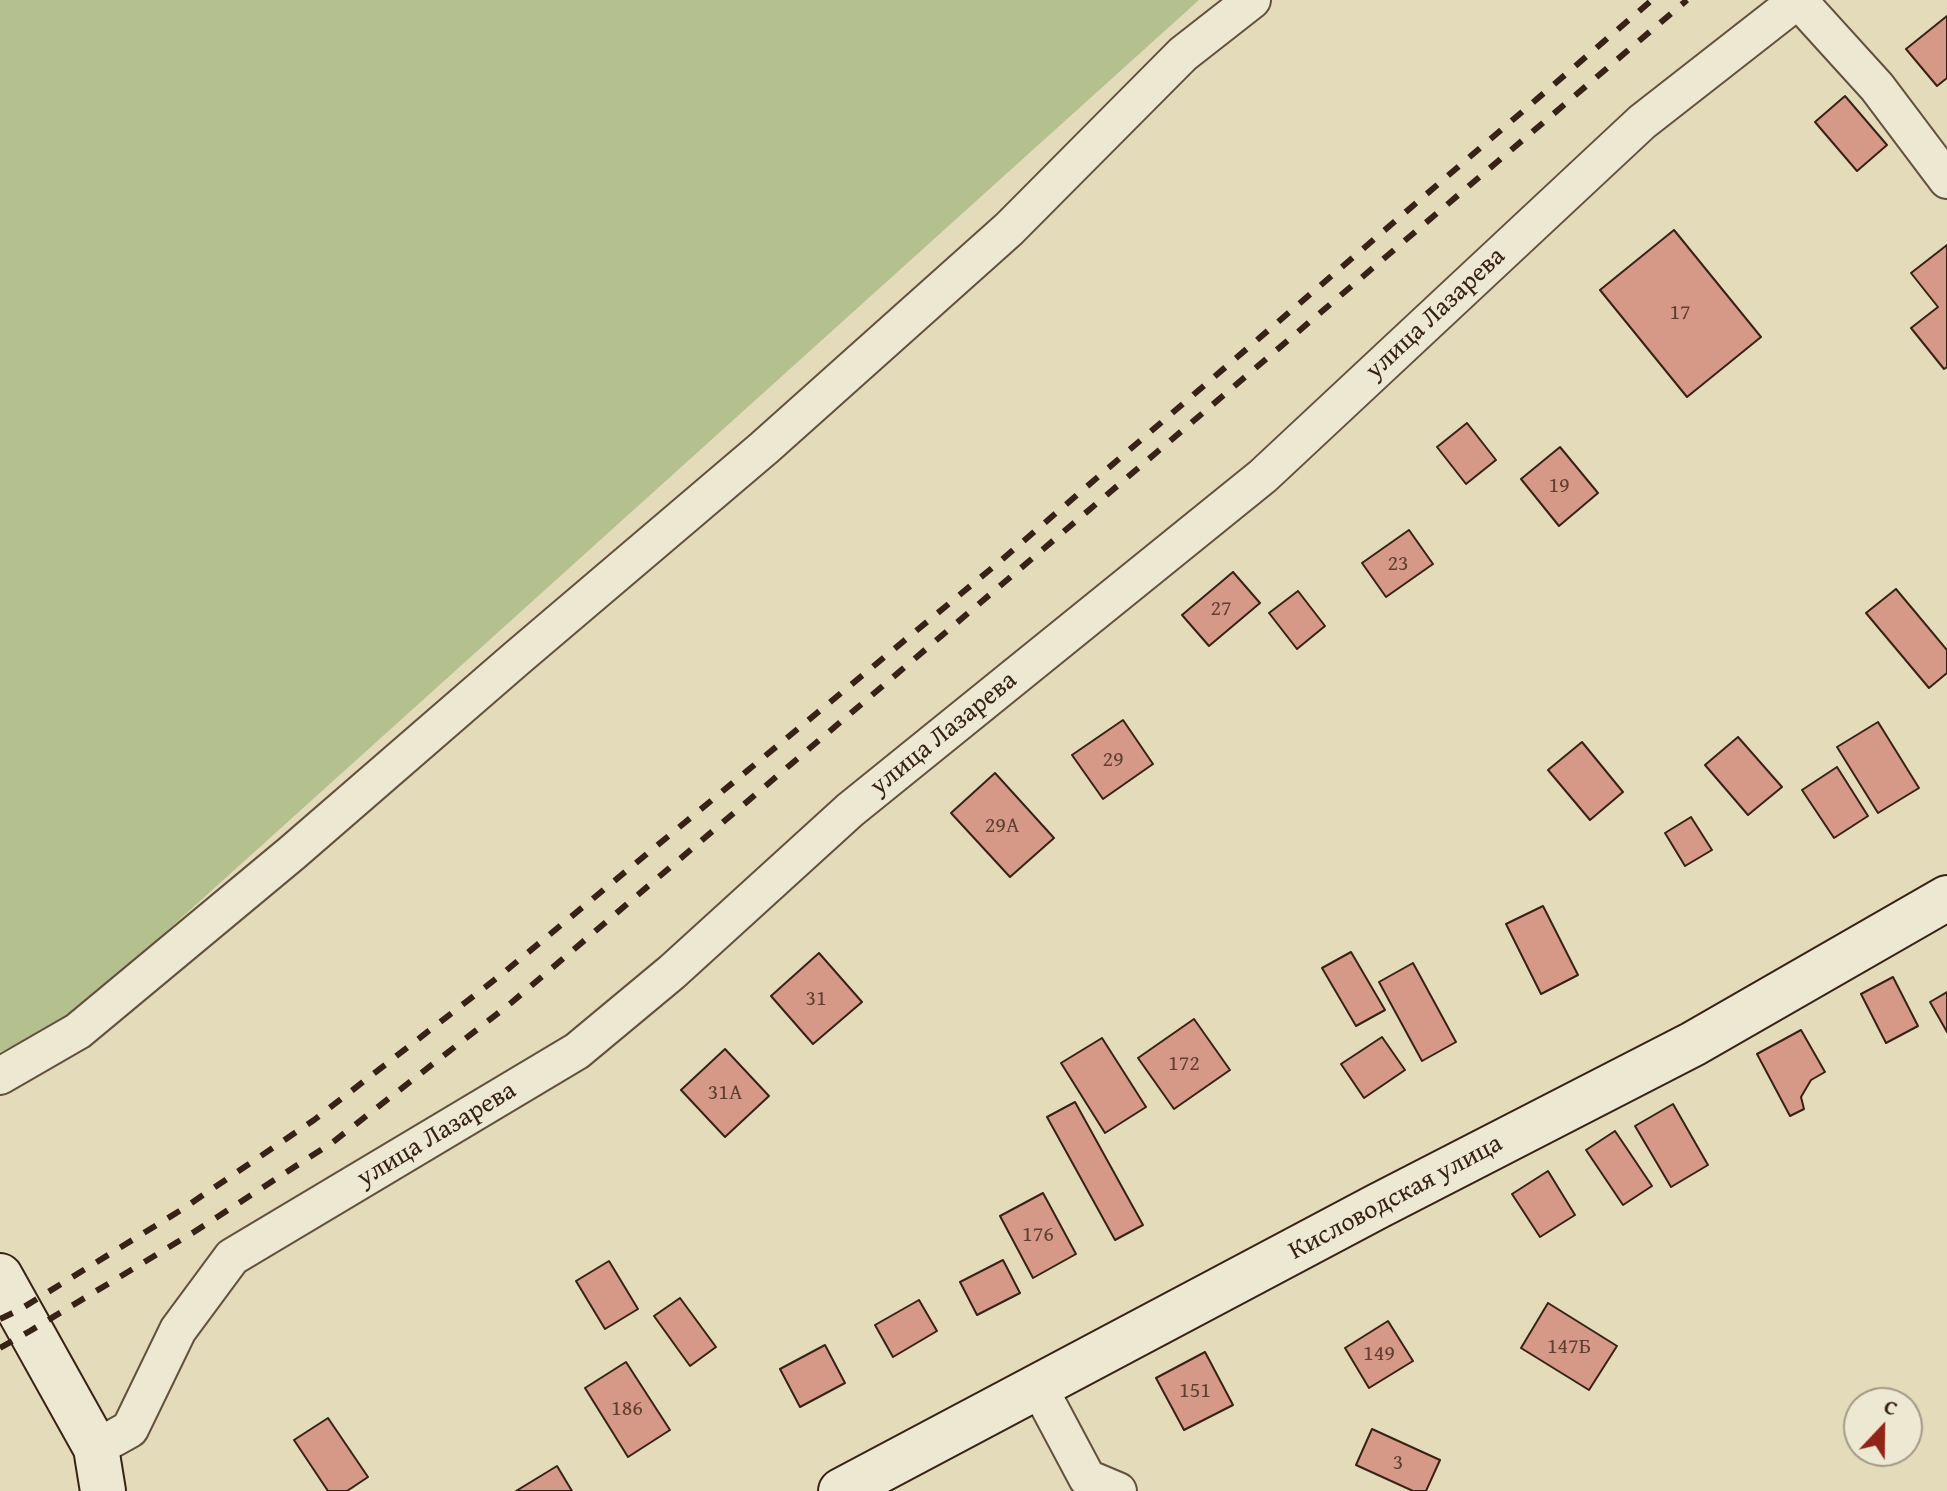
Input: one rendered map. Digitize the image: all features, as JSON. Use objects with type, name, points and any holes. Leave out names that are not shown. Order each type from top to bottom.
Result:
[{"type":"street","points":[[0,1076],[78,1031],[292,853],[764,448],[1009,229],[1183,54],[1252,0]]},
{"type":"street","points":[[1798,0],[1877,87],[1947,180]]},
{"type":"street","name":"улица Лазарева","points":[[96,1448],[130,1429],[178,1330],[232,1257],[577,1051],[672,972],[850,810],[1263,476],[1642,122],[1798,0]]},
{"type":"street","name":"Кисловодская улица","points":[[841,1491],[1364,1213],[1693,1044],[1947,898]]},
{"type":"street","points":[[0,1276],[96,1448],[103,1491]]},
{"type":"street","points":[[1038,1386],[1087,1478],[1118,1491]]},
{"type":"green space","points":[[0,0],[1199,0],[67,1021],[0,1052]]},
{"type":"building","points":[[1947,16],[1947,78],[1937,86],[1906,49]]},
{"type":"building","points":[[1845,96],[1887,145],[1857,171],[1815,122]]},
{"type":"building","points":[[1674,230],[1761,337],[1687,397],[1600,290]]},
{"type":"building","points":[[1947,245],[1947,367],[1944,369],[1911,328],[1938,307],[1911,273]]},
{"type":"building","points":[[1467,423],[1496,460],[1466,484],[1437,447]]},
{"type":"building","points":[[1560,447],[1598,493],[1559,526],[1521,479]]},
{"type":"building","points":[[1409,530],[1433,564],[1386,597],[1362,563]]},
{"type":"building","points":[[1233,572],[1260,603],[1209,646],[1182,615]]},
{"type":"building","points":[[1896,589],[1947,650],[1947,673],[1929,688],[1866,613]]},
{"type":"building","points":[[1298,591],[1325,626],[1297,649],[1269,613]]},
{"type":"building","points":[[1123,720],[1153,764],[1103,799],[1072,755]]},
{"type":"building","points":[[1878,722],[1919,788],[1878,813],[1837,747]]},
{"type":"building","points":[[1738,737],[1782,787],[1748,815],[1705,765]]},
{"type":"building","points":[[1582,742],[1623,792],[1590,820],[1548,770]]},
{"type":"building","points":[[1837,767],[1868,816],[1834,838],[1802,790]]},
{"type":"building","points":[[995,773],[1054,838],[1010,877],[951,813]]},
{"type":"building","points":[[1691,817],[1712,850],[1685,866],[1665,833]]},
{"type":"building","points":[[1543,906],[1578,975],[1541,994],[1506,924]]},
{"type":"building","points":[[1351,952],[1385,1010],[1356,1026],[1322,968]]},
{"type":"building","points":[[819,953],[862,1002],[813,1044],[771,996]]},
{"type":"building","points":[[1413,963],[1456,1042],[1422,1061],[1379,982]]},
{"type":"building","points":[[1893,977],[1918,1026],[1886,1043],[1861,994]]},
{"type":"building","points":[[1947,992],[1947,1032],[1930,1002]]},
{"type":"building","points":[[1194,1019],[1230,1070],[1174,1109],[1138,1058]]},
{"type":"building","points":[[1801,1030],[1825,1072],[1811,1080],[1801,1097],[1804,1109],[1790,1116],[1757,1054]]},
{"type":"building","points":[[1382,1037],[1405,1070],[1364,1098],[1341,1064]]},
{"type":"building","points":[[1102,1038],[1146,1107],[1105,1133],[1061,1063]]},
{"type":"building","points":[[725,1049],[769,1096],[725,1137],[681,1090]]},
{"type":"building","points":[[1075,1102],[1143,1225],[1115,1240],[1047,1117]]},
{"type":"building","points":[[1673,1104],[1708,1165],[1671,1187],[1635,1126]]},
{"type":"building","points":[[1615,1131],[1652,1186],[1623,1205],[1586,1150]]},
{"type":"building","points":[[1548,1171],[1575,1215],[1540,1237],[1512,1194]]},
{"type":"building","points":[[1043,1193],[1076,1254],[1033,1278],[1000,1216]]},
{"type":"building","points":[[1003,1260],[1020,1293],[977,1315],[960,1282]]},
{"type":"building","points":[[609,1261],[638,1309],[605,1329],[576,1281]]},
{"type":"building","points":[[680,1298],[716,1347],[690,1366],[654,1316]]},
{"type":"building","points":[[919,1300],[937,1331],[893,1357],[875,1325]]},
{"type":"building","points":[[1548,1303],[1617,1346],[1589,1390],[1521,1348]]},
{"type":"building","points":[[1388,1321],[1413,1361],[1369,1388],[1345,1348]]},
{"type":"building","points":[[825,1345],[845,1383],[800,1407],[780,1369]]},
{"type":"building","points":[[1205,1352],[1233,1405],[1184,1430],[1156,1378]]},
{"type":"building","points":[[626,1362],[670,1430],[628,1457],[585,1388]]},
{"type":"building","points":[[328,1418],[368,1477],[347,1491],[328,1491],[294,1440]]},
{"type":"building","points":[[1372,1429],[1440,1460],[1426,1491],[1413,1491],[1356,1465]]},
{"type":"building","points":[[557,1466],[572,1491],[516,1491]]},
{"type":"railway","points":[[0,1319],[181,1210],[314,1120],[502,974],[998,563],[1652,0]]},
{"type":"railway","points":[[0,1348],[194,1232],[333,1142],[511,1003],[1687,0]]}]
